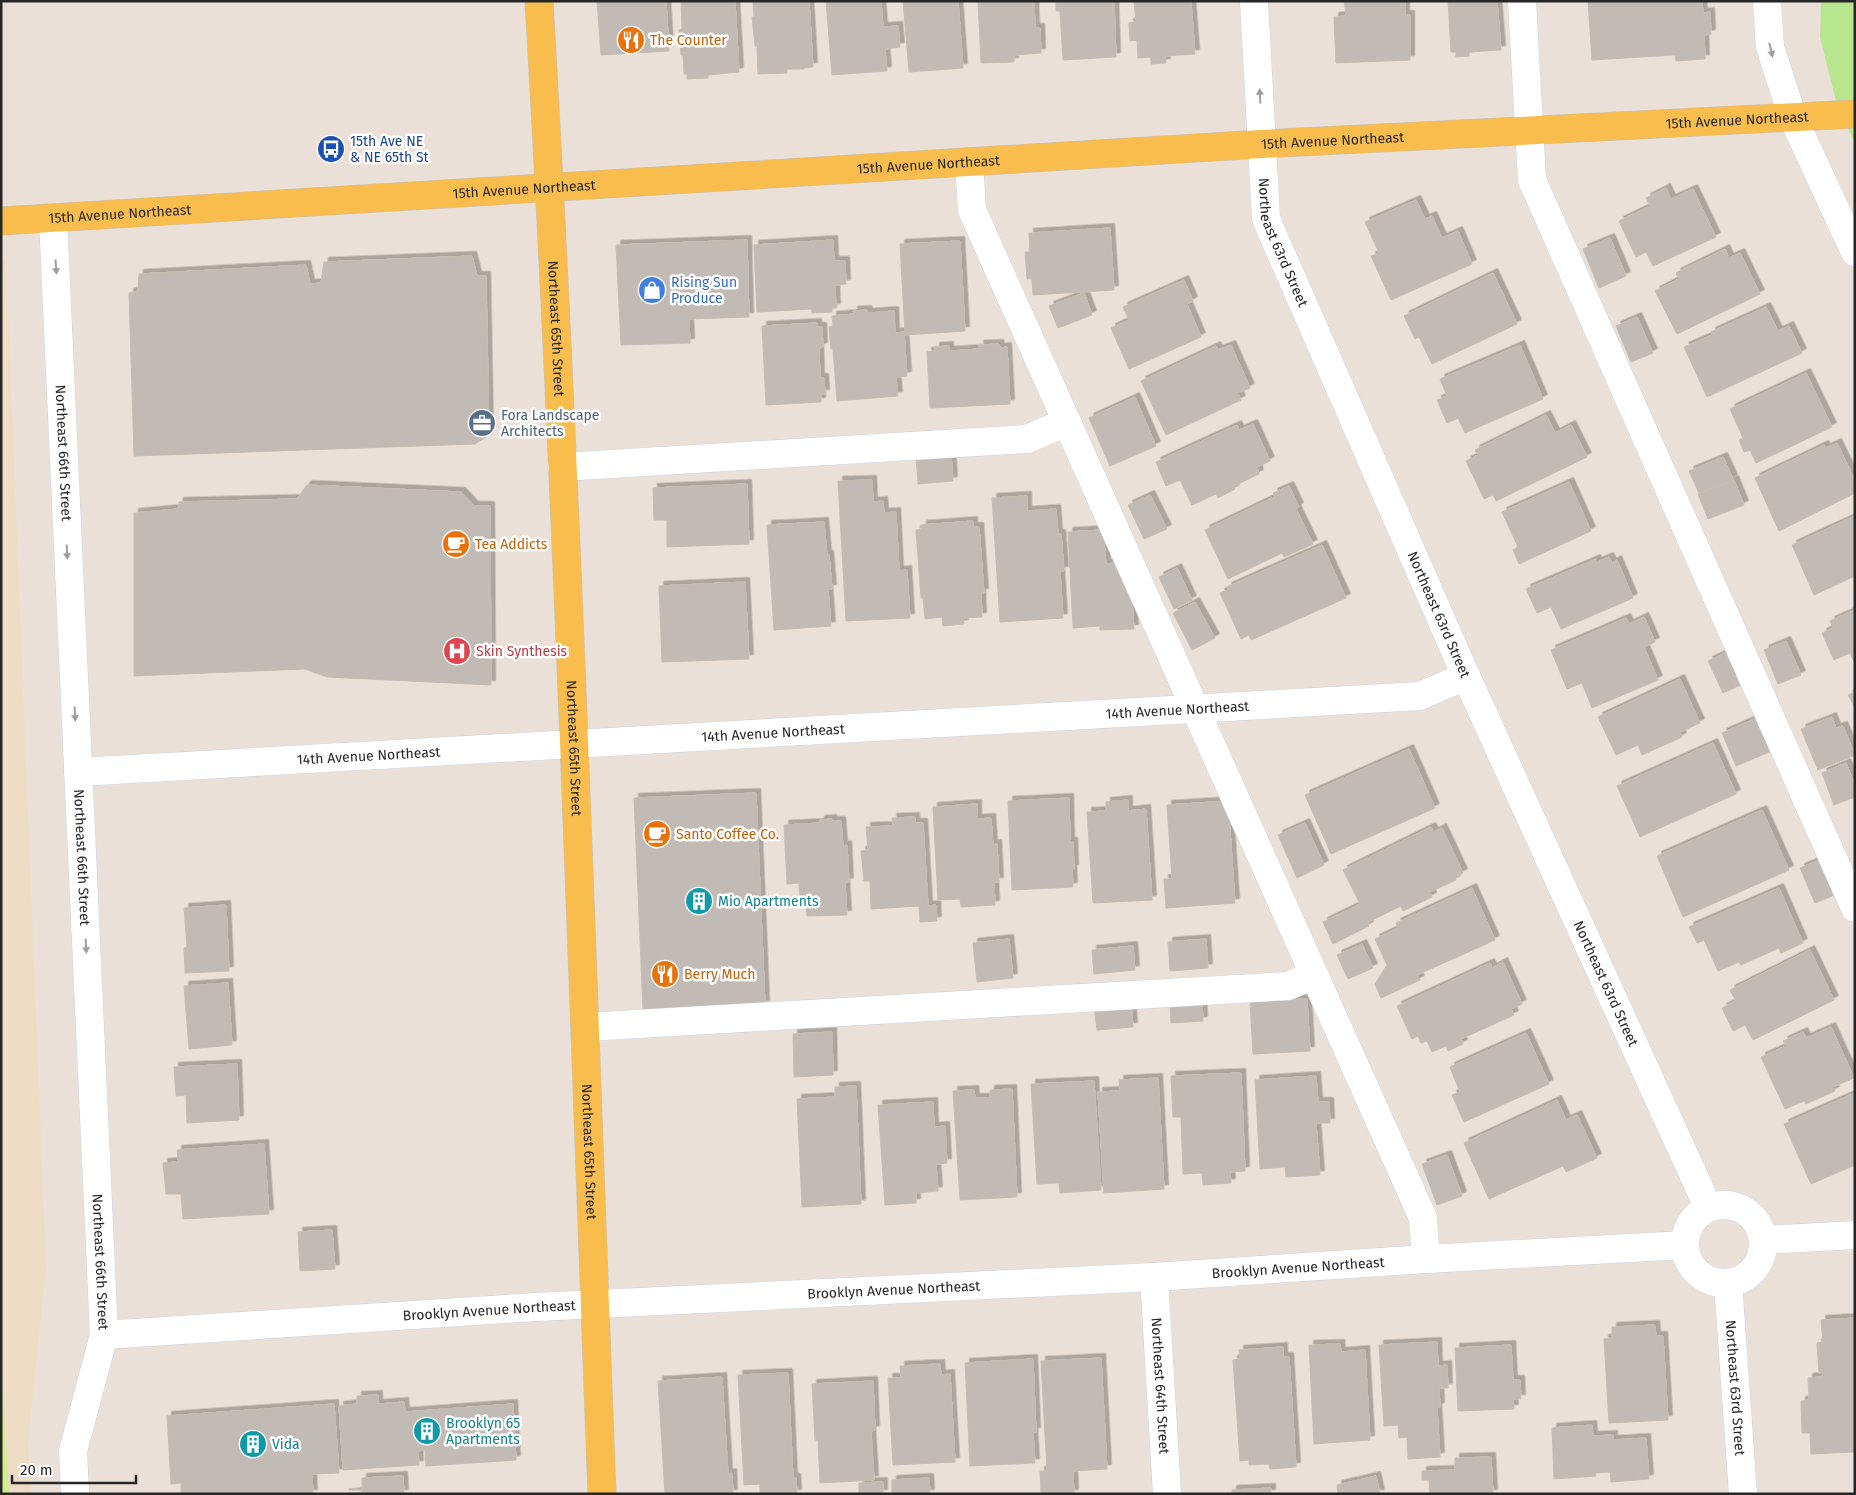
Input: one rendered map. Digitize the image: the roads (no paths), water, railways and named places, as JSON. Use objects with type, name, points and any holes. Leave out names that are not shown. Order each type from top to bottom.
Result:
[{"type":"main road","name":"Northeast 65th Street","points":[[539,1],[550,188],[586,1027],[602,1494]]},
{"type":"main road","name":"15th Avenue Northeast","points":[[1,221],[1262,144],[1855,114]]},
{"type":"street","name":"Northeast 63rd Street","points":[[1254,1],[1266,219],[1466,676],[1708,1207]]},
{"type":"street","points":[[1522,1],[1532,180],[1855,908]]},
{"type":"street","points":[[1768,1],[1770,47],[1793,118],[1855,252]]},
{"type":"street","points":[[969,162],[972,210],[1423,1218],[1426,1259]]},
{"type":"street","name":"Northeast 66th Street","points":[[53,218],[104,1335],[72,1451],[75,1494]]},
{"type":"street","points":[[562,467],[1027,439],[1067,422]]},
{"type":"street","name":"14th Avenue Northeast","points":[[78,772],[1420,696],[1466,676]]},
{"type":"street","points":[[586,1027],[1288,986],[1314,975]]},
{"type":"street","points":[[1721,1204],[1745,1210],[1755,1219],[1763,1240],[1761,1257],[1755,1268],[1746,1277],[1728,1283],[1707,1280],[1696,1272],[1689,1261],[1685,1245],[1685,1236],[1689,1224],[1697,1214],[1708,1207],[1721,1204]]},
{"type":"street","points":[[1763,1240],[1855,1235]]},
{"type":"street","name":"Brooklyn Avenue Northeast","points":[[104,1335],[595,1304],[1154,1277],[1426,1259],[1685,1245]]},
{"type":"street","name":"Northeast 64th Street","points":[[1154,1277],[1167,1494]]},
{"type":"street","name":"Northeast 63rd Street","points":[[1728,1283],[1743,1494]]},
{"type":"place","name":"The Counter","points":[[631,40]]},
{"type":"place","name":"15th Ave NE & NE 65th St","points":[[331,149]]},
{"type":"place","name":"Rising Sun Produce","points":[[652,290]]},
{"type":"place","name":"Fora Landscape Architects","points":[[482,423]]},
{"type":"place","name":"Tea Addicts","points":[[456,544]]},
{"type":"place","name":"Skin Synthesis","points":[[457,651]]},
{"type":"place","name":"Santo Coffee Co.","points":[[657,834]]},
{"type":"place","name":"Mio Apartments","points":[[699,901]]},
{"type":"place","name":"Berry Much","points":[[665,974]]},
{"type":"place","name":"Brooklyn 65 Apartments","points":[[427,1431]]},
{"type":"place","name":"Vida","points":[[253,1444]]}]
